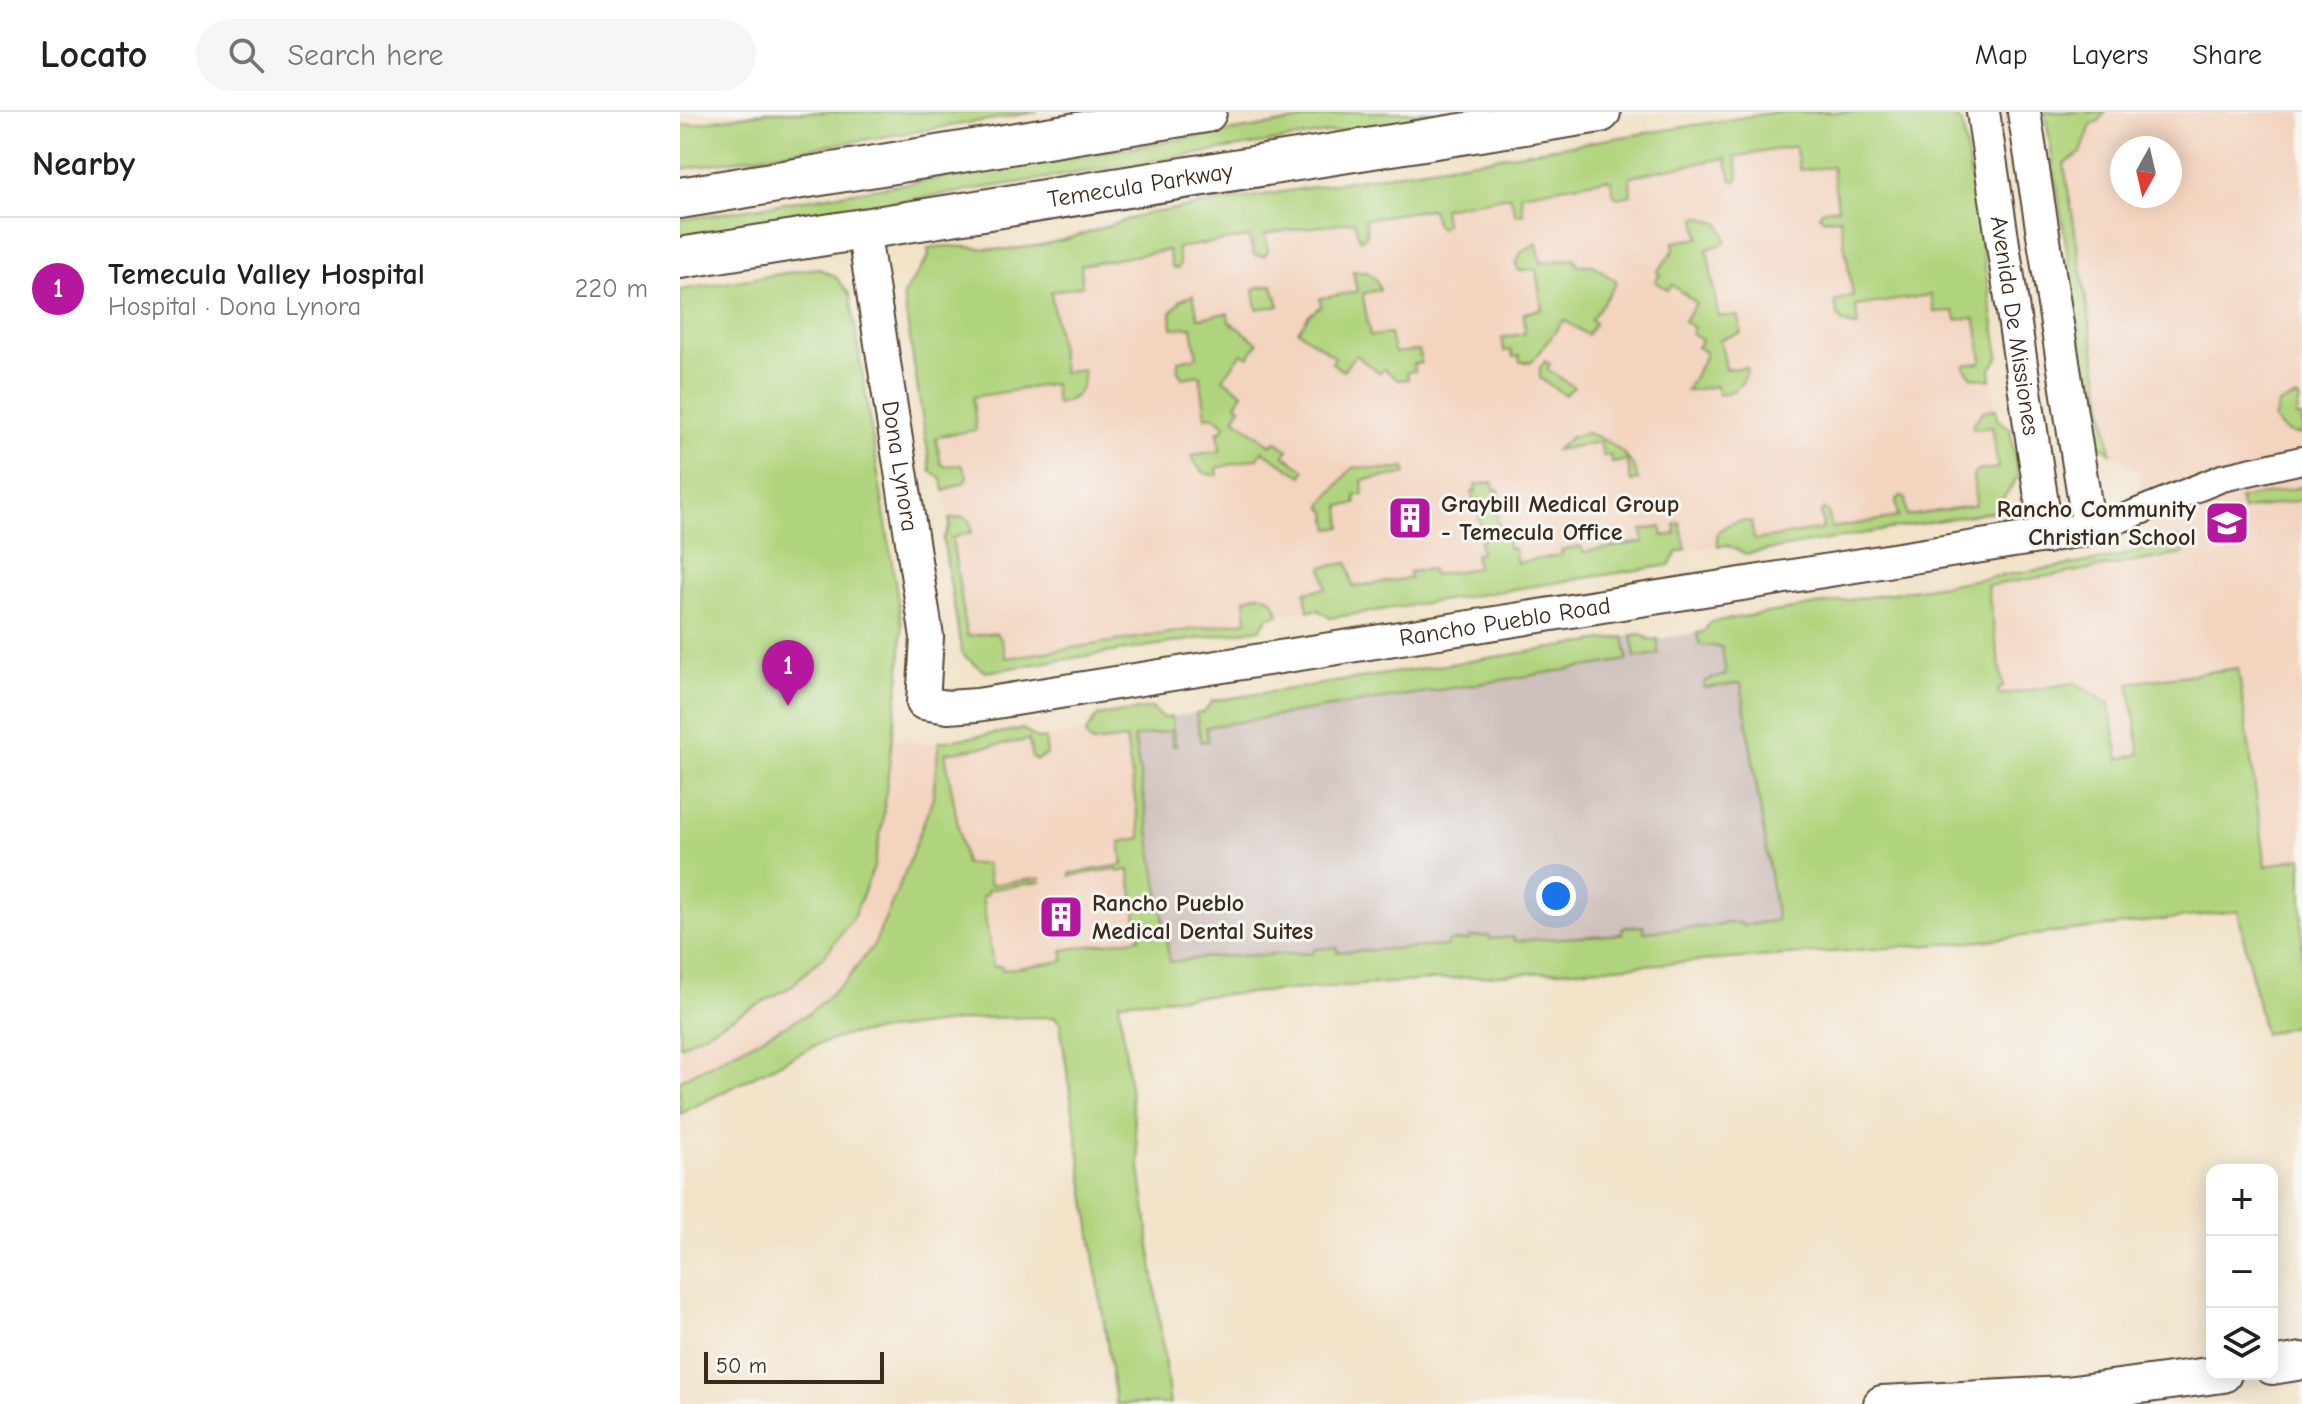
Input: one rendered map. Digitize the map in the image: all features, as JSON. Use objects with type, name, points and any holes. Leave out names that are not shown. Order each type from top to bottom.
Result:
[{"type":"main road","points":[[680,198],[1206,112]]},
{"type":"main road","name":"Temecula Parkway","points":[[680,258],[1600,112]]},
{"type":"main road","points":[[2278,1365],[2302,1361]]},
{"type":"main road","points":[[1882,1404],[2067,1399],[2206,1377]]},
{"type":"street","name":"Avenida De Missiones","points":[[1983,112],[2047,537]]},
{"type":"street","name":"Avenida De Missiones","points":[[2024,112],[2089,529]]},
{"type":"street","name":"Dona Lynora","points":[[863,229],[927,637],[923,703]]},
{"type":"street","points":[[2089,529],[2222,478],[2302,460]]},
{"type":"street","name":"Rancho Pueblo Road","points":[[923,703],[948,707],[977,705],[2089,529]]},
{"type":"shaded area","points":[[1776,112],[1947,112],[1962,123],[1999,356],[1990,371],[1997,419],[2010,428],[2018,477],[1994,511],[1746,554],[1727,545],[1678,551],[1669,565],[1344,616],[1330,618],[1318,610],[1268,616],[1260,629],[985,672],[962,654],[943,539],[950,526],[947,503],[942,479],[931,472],[903,295],[929,256],[928,248],[946,245],[1009,249],[1072,239],[1146,214]]},
{"type":"shaded area","name":"Rancho Community Christian School","points":[[2045,112],[2302,112],[2302,881],[2234,898],[1735,619],[2119,557],[2156,545],[2138,472],[2097,443]]},
{"type":"shaded area","points":[[850,303],[902,627],[893,739],[928,744],[1023,729],[1037,739],[1086,731],[1097,716],[1122,712],[1161,983],[984,1018],[846,1035],[814,1046],[680,1114],[680,332]]},
{"type":"shaded area","points":[[1735,619],[1792,940],[1161,983],[1122,712],[1152,708],[1163,718],[1204,712],[1212,701],[1640,634],[1652,640],[1703,632],[1711,622]]},
{"type":"green space","points":[[766,112],[1038,112],[680,169],[680,126]]},
{"type":"green space","points":[[1351,112],[1457,112],[680,237],[680,220]]},
{"type":"green space","points":[[1776,112],[1947,112],[1962,123],[1999,356],[1990,371],[1991,380],[1972,377],[1964,367],[1966,364],[1980,363],[1982,359],[1976,321],[1973,318],[1956,320],[1954,311],[1934,312],[1931,295],[1856,306],[1858,326],[1840,320],[1835,301],[1853,295],[1840,218],[1823,219],[1819,215],[1823,210],[1838,208],[1832,167],[1800,170],[1795,146],[1735,157],[1739,176],[1736,181],[1731,180],[1726,158],[1630,176],[1631,195],[1617,198],[1611,181],[1607,179],[1521,194],[1523,214],[1516,215],[1510,196],[1443,208],[1445,224],[1440,228],[1436,226],[1433,211],[1429,209],[1365,219],[1367,235],[1360,240],[1354,221],[1265,234],[1268,251],[1264,256],[1254,255],[1249,237],[1177,248],[1180,265],[1177,269],[1172,267],[1168,250],[1081,265],[1082,286],[1051,292],[1063,372],[1083,370],[1081,389],[1069,400],[1056,404],[1054,384],[973,397],[976,430],[936,439],[941,464],[962,465],[967,475],[965,482],[944,491],[942,479],[931,472],[903,295],[929,256],[928,248],[1026,247],[1061,240],[1146,214]]},
{"type":"green space","points":[[2045,112],[2105,112],[2099,121],[2091,125],[2081,153],[2064,164],[2111,453],[2097,443]]},
{"type":"green space","points":[[1699,216],[1720,224],[1726,239],[1724,244],[1707,249],[1718,316],[1738,316],[1741,333],[1720,339],[1726,369],[1747,367],[1738,387],[1718,395],[1716,386],[1686,391],[1705,357],[1705,352],[1697,347],[1702,340],[1691,333],[1694,328],[1684,321],[1696,303],[1672,285],[1668,290],[1655,281],[1660,274],[1657,272],[1674,250],[1673,242],[1699,238],[1696,218]]},
{"type":"green space","points":[[1537,243],[1541,263],[1575,258],[1577,265],[1593,265],[1617,282],[1591,320],[1595,323],[1587,335],[1564,320],[1532,362],[1520,362],[1519,356],[1513,357],[1511,350],[1504,351],[1502,338],[1525,333],[1524,313],[1542,309],[1536,269],[1519,271],[1516,264],[1522,251]]},
{"type":"green space","points":[[817,268],[835,276],[850,295],[902,627],[900,673],[882,825],[874,867],[854,916],[826,954],[789,988],[680,1046],[680,290]]},
{"type":"green space","points":[[1353,271],[1367,272],[1376,279],[1380,290],[1364,293],[1363,297],[1370,336],[1390,334],[1396,353],[1419,350],[1421,363],[1413,364],[1415,371],[1407,372],[1408,379],[1398,380],[1384,369],[1380,373],[1355,355],[1343,371],[1332,363],[1335,357],[1298,331],[1309,315],[1321,306],[1320,298],[1357,292]]},
{"type":"green space","points":[[1273,285],[1279,306],[1257,309],[1254,290]]},
{"type":"green space","points":[[1193,295],[1198,318],[1228,313],[1229,321],[1258,343],[1248,357],[1242,353],[1223,379],[1243,393],[1236,404],[1241,407],[1234,418],[1271,445],[1275,441],[1288,450],[1284,455],[1305,470],[1302,476],[1262,451],[1258,458],[1217,468],[1218,475],[1204,473],[1196,464],[1192,455],[1220,451],[1218,431],[1222,431],[1225,425],[1214,416],[1206,417],[1200,375],[1182,378],[1178,371],[1178,361],[1197,357],[1192,327],[1172,328],[1171,313],[1181,300]]},
{"type":"green space","points":[[1545,361],[1550,364],[1547,369],[1574,387],[1565,395],[1540,378],[1540,368]]},
{"type":"green space","points":[[2297,397],[2300,400],[2296,417],[2302,417],[2302,434],[2286,431],[2274,420],[2279,404]]},
{"type":"green space","points":[[1996,409],[1997,419],[2010,428],[2018,477],[1994,511],[1746,554],[1727,545],[1718,546],[1717,533],[1737,522],[1751,522],[1754,539],[1757,540],[1823,529],[1821,512],[1824,509],[1828,512],[1832,528],[1898,517],[1896,500],[1901,496],[1905,499],[1907,516],[1976,505],[1973,475],[1978,471],[1998,468],[1992,427],[1973,429],[1973,424],[1983,411]]},
{"type":"green space","points":[[1586,433],[1603,440],[1626,456],[1638,480],[1631,482],[1627,460],[1612,463],[1610,455],[1603,456],[1600,442],[1556,450],[1571,437]]},
{"type":"green space","points":[[1405,468],[1406,474],[1362,480],[1363,494],[1355,496],[1356,504],[1340,506],[1342,527],[1330,529],[1327,512],[1322,507],[1324,502],[1351,469]]},
{"type":"green space","points":[[1493,482],[1494,490],[1499,489],[1502,504],[1495,505],[1501,537],[1506,537],[1509,549],[1514,548],[1517,563],[1562,555],[1561,550],[1581,546],[1583,552],[1644,542],[1642,530],[1661,527],[1663,536],[1676,534],[1675,524],[1680,523],[1686,550],[1678,552],[1669,565],[1330,618],[1318,610],[1308,611],[1305,592],[1326,588],[1322,567],[1348,563],[1353,587],[1410,578],[1409,572],[1431,569],[1432,575],[1477,568],[1475,554],[1481,553],[1479,541],[1483,540],[1472,492],[1476,491],[1475,485]]},
{"type":"green space","points":[[2302,487],[2302,500],[2243,510],[2240,499]]},
{"type":"green space","points":[[963,517],[970,521],[972,532],[952,538],[967,636],[996,633],[1001,639],[1006,658],[1247,621],[1245,599],[1257,595],[1271,599],[1279,615],[1268,617],[1260,629],[985,672],[962,654],[943,539],[950,526],[949,519]]},
{"type":"green space","points":[[2178,538],[2186,549],[2183,554],[1987,586],[2003,687],[1998,689],[1999,695],[2075,683],[2109,704],[2119,759],[2140,754],[2129,683],[2238,668],[2266,866],[2302,857],[2302,1024],[2264,1034],[2238,911],[1973,942],[1119,1002],[1170,1404],[1116,1404],[1060,1023],[1055,1017],[984,1018],[847,1035],[814,1046],[680,1114],[680,1080],[808,1014],[846,981],[875,943],[933,797],[939,742],[1023,729],[1037,739],[1045,738],[1047,755],[1036,760],[1032,757],[1029,740],[945,753],[965,864],[986,864],[990,885],[1040,878],[1041,882],[987,890],[987,895],[982,896],[993,967],[1001,966],[1002,970],[1064,961],[1062,950],[1140,938],[1129,870],[1070,876],[1070,873],[1123,865],[1120,842],[1141,838],[1126,739],[1092,743],[1086,736],[1097,716],[1152,708],[1163,718],[1171,717],[1176,746],[1173,746],[1170,731],[1134,737],[1170,962],[1207,957],[1313,953],[1314,949],[1337,947],[1337,952],[1447,946],[1448,941],[1469,940],[1470,937],[1514,937],[1514,941],[1622,934],[1623,927],[1644,926],[1644,932],[1723,923],[1741,923],[1742,926],[1777,920],[1741,683],[1704,688],[1705,681],[1726,675],[1722,647],[1700,645],[1697,633],[1703,632],[1711,622],[2119,557]]},
{"type":"green space","points":[[1640,634],[1651,640],[1658,639],[1658,654],[1635,658],[1632,635]]},
{"type":"green space","points":[[1624,637],[1628,660],[1206,727],[1208,741],[1201,742],[1196,713],[1204,712],[1212,701]]},
{"type":"place","name":"Graybill Medical Group - Temecula Office","points":[[1410,518]]},
{"type":"place","name":"Rancho Community Christian School","points":[[2227,523]]},
{"type":"place","name":"Temecula Valley Hospital","points":[[788,706]]},
{"type":"place","name":"Rancho Pueblo Medical Dental Suites","points":[[1061,917]]}]
